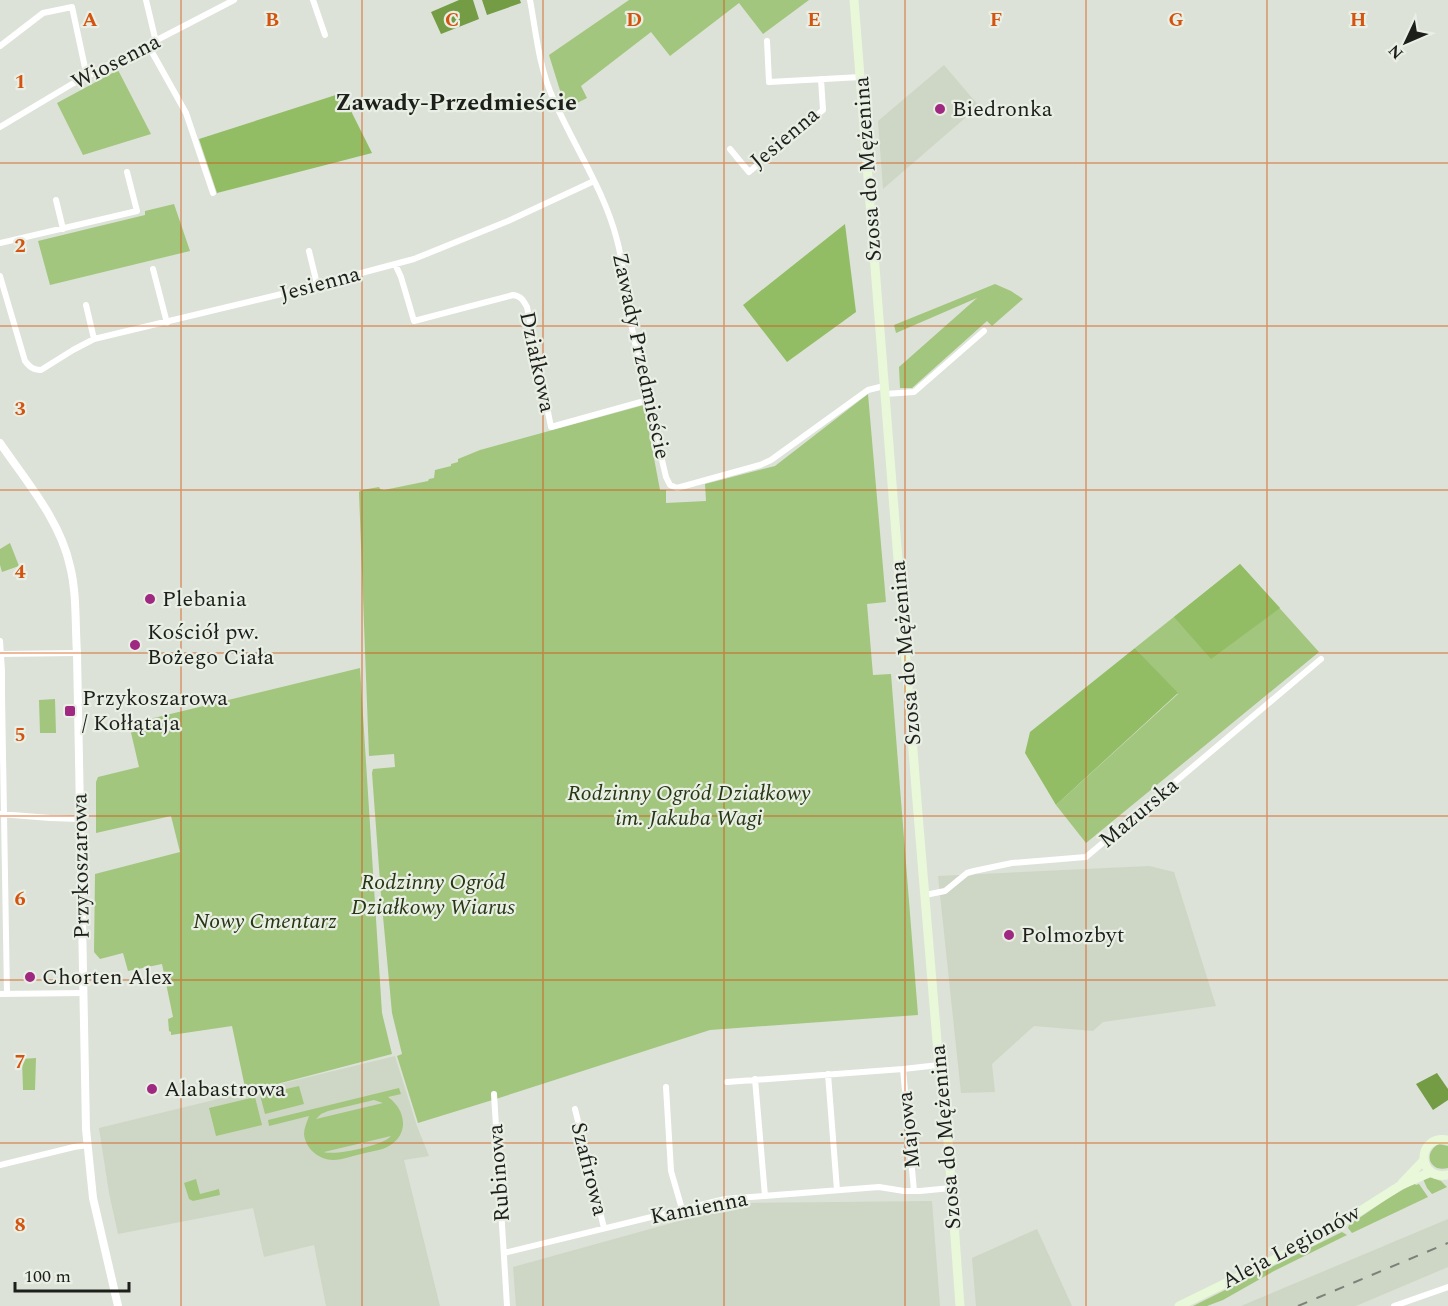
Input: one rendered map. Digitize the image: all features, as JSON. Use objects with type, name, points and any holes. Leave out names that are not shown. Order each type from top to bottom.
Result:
[{"type":"main road","name":"Szosa do Mężenina","points":[[854,0],[960,1306]]},
{"type":"main road","name":"Aleja Legionów","points":[[1401,1185],[1424,1160],[1428,1145],[1437,1139],[1448,1139]]},
{"type":"main road","points":[[1424,1160],[1431,1172],[1448,1176]]},
{"type":"main road","name":"Aleja Legionów","points":[[1179,1306],[1316,1239],[1401,1185],[1431,1172]]},
{"type":"street","points":[[146,0],[156,42]]},
{"type":"street","name":"Wiosenna","points":[[0,127],[87,76],[234,0]]},
{"type":"street","points":[[313,0],[325,35]]},
{"type":"street","name":"Zawady Przedmieście","points":[[530,0],[543,67],[552,97],[594,181],[618,240],[628,308],[666,477],[670,485],[677,488],[760,465],[771,460],[868,390],[884,390]]},
{"type":"street","points":[[0,46],[43,12],[72,7],[87,76]]},
{"type":"street","points":[[767,41],[769,82],[861,77]]},
{"type":"street","points":[[148,45],[186,113],[213,193]]},
{"type":"street","name":"Jesienna","points":[[730,149],[749,172],[823,110],[821,79]]},
{"type":"street","points":[[0,243],[137,211],[127,172]]},
{"type":"street","name":"Jesienna","points":[[0,276],[25,361],[31,368],[41,370],[94,339],[167,323],[414,259],[508,221],[594,181]]},
{"type":"street","points":[[56,200],[63,229]]},
{"type":"street","points":[[309,251],[317,284]]},
{"type":"street","name":"Działkowa","points":[[395,264],[414,321],[513,295],[523,300],[551,427],[648,400]]},
{"type":"street","points":[[153,269],[167,323]]},
{"type":"street","points":[[86,305],[94,339]]},
{"type":"street","points":[[884,390],[914,392],[984,331]]},
{"type":"street","name":"Przykoszarowa","points":[[0,443],[56,527],[64,544],[72,578],[77,653],[88,1145],[93,1198],[118,1306]]},
{"type":"street","points":[[0,641],[4,994],[83,993]]},
{"type":"street","points":[[1,654],[77,653]]},
{"type":"street","name":"Mazurska","points":[[925,895],[945,891],[967,873],[974,871],[1012,863],[1086,857],[1321,659]]},
{"type":"street","points":[[2,815],[80,819]]},
{"type":"street","name":"Majowa","points":[[727,1082],[939,1065]]},
{"type":"street","name":"Majowa","points":[[903,1069],[914,1191]]},
{"type":"street","points":[[828,1074],[837,1190]]},
{"type":"street","points":[[755,1079],[765,1196]]},
{"type":"street","points":[[666,1087],[671,1171],[682,1209]]},
{"type":"street","name":"Rubinowa","points":[[494,1094],[504,1253]]},
{"type":"street","name":"Szafirowa","points":[[574,1109],[604,1228]]},
{"type":"street","points":[[0,1166],[88,1145]]},
{"type":"street","name":"Kamienna","points":[[504,1253],[725,1199],[879,1187],[914,1191],[951,1188]]},
{"type":"street","points":[[504,1253],[507,1306]]},
{"type":"street","points":[[1394,1306],[1448,1287]]},
{"type":"shaded area","points":[[459,0],[473,0],[479,19],[441,34],[431,12]]},
{"type":"shaded area","points":[[482,0],[520,0],[521,3],[487,15]]},
{"type":"shaded area","points":[[944,65],[979,106],[883,189],[878,121]]},
{"type":"shaded area","points":[[342,93],[372,153],[217,193],[199,139]]},
{"type":"shaded area","points":[[845,224],[856,312],[787,362],[743,305]]},
{"type":"shaded area","points":[[1240,564],[1280,608],[1211,659],[1174,617]]},
{"type":"shaded area","points":[[1135,648],[1178,693],[1056,805],[1025,753],[1030,732]]},
{"type":"shaded area","points":[[1149,866],[1174,872],[1216,1006],[1103,1022],[1093,1031],[1034,1026],[992,1064],[995,1092],[961,1093],[938,876]]},
{"type":"shaded area","points":[[395,1056],[429,1156],[404,1160],[440,1306],[326,1306],[314,1245],[264,1257],[253,1208],[118,1234],[99,1128]]},
{"type":"shaded area","points":[[1437,1073],[1448,1089],[1448,1100],[1433,1110],[1416,1084]]},
{"type":"shaded area","points":[[932,1201],[940,1306],[516,1306],[513,1267],[744,1203]]},
{"type":"shaded area","points":[[1448,1219],[1448,1267],[1356,1306],[1241,1306]]},
{"type":"shaded area","points":[[1037,1229],[1072,1306],[976,1306],[972,1258]]},
{"type":"green space","points":[[629,0],[809,0],[763,34],[739,3],[670,56],[651,32],[581,86],[587,98],[567,108],[549,55]]},
{"type":"green space","points":[[118,70],[151,134],[83,155],[57,103]]},
{"type":"green space","points":[[174,204],[190,251],[50,285],[38,241],[145,215],[145,211]]},
{"type":"green space","points":[[995,284],[1023,299],[992,326],[987,321],[912,388],[900,388],[899,367],[977,298],[896,333],[894,325]]},
{"type":"green space","name":"Rodzinny Ogród Działkowy im. Jakuba Wagi","points":[[868,394],[886,602],[867,604],[873,675],[891,674],[918,1015],[710,1030],[418,1123],[397,1056],[402,1054],[392,1013],[372,773],[373,769],[395,767],[394,754],[369,756],[359,492],[379,487],[384,490],[428,481],[434,478],[435,470],[451,466],[458,462],[458,459],[480,450],[644,405],[660,490],[666,490],[666,503],[706,501],[705,484],[775,466]]},
{"type":"green space","points":[[10,543],[19,566],[2,572],[0,549]]},
{"type":"green space","points":[[1240,564],[1319,652],[1086,843],[1056,805],[1178,694],[1135,648]]},
{"type":"green space","name":"Nowy Cmentarz","points":[[360,668],[382,1013],[392,1054],[246,1092],[232,1026],[171,1035],[168,1019],[173,1017],[162,964],[128,971],[123,953],[100,959],[94,952],[95,874],[180,852],[171,816],[96,833],[96,782],[98,777],[139,767],[129,724]]},
{"type":"green space","points":[[55,699],[56,733],[40,733],[39,700]]},
{"type":"green space","points":[[36,1058],[35,1090],[23,1090],[22,1059]]},
{"type":"green space","points":[[299,1086],[304,1104],[265,1114],[260,1095]]},
{"type":"green space","points":[[399,1088],[401,1094],[388,1097],[398,1107],[403,1120],[398,1139],[382,1149],[341,1159],[323,1158],[307,1144],[304,1134],[309,1116],[269,1126],[268,1120]],"holes":[[[374,1100],[383,1103],[316,1119],[328,1111]],[[391,1136],[379,1143],[359,1149],[324,1152]]]},
{"type":"green space","points":[[255,1097],[262,1125],[216,1136],[209,1108]]},
{"type":"green space","points":[[1439,1144],[1448,1146],[1448,1168],[1437,1168],[1430,1161],[1431,1152]]},
{"type":"green space","points":[[1429,1177],[1441,1181],[1447,1187],[1432,1194],[1423,1179]]},
{"type":"green space","points":[[196,1179],[200,1194],[219,1189],[220,1195],[193,1201],[189,1199],[184,1183]]},
{"type":"green space","points":[[1414,1183],[1419,1184],[1428,1197],[1352,1233],[1348,1228],[1349,1225],[1387,1199]]},
{"type":"green space","points":[[1342,1232],[1347,1235],[1274,1271],[1223,1300],[1207,1306],[1193,1306]]},
{"type":"railway","points":[[1298,1306],[1448,1243]]},
{"type":"place","name":"Biedronka","points":[[940,109]]},
{"type":"place","name":"Plebania","points":[[150,599]]},
{"type":"place","name":"Kościół pw. Bożego Ciała","points":[[135,645]]},
{"type":"place","name":"Przykoszarowa / Kołłątaja","points":[[70,711]]},
{"type":"place","name":"Polmozbyt","points":[[1009,935]]},
{"type":"place","name":"Chorten Alex","points":[[30,977]]},
{"type":"place","name":"Alabastrowa","points":[[152,1089]]},
{"type":"district","name":"Zawady-Przedmieście","points":[[456,103]]},
{"type":"park label","name":"Rodzinny Ogród Działkowy Wiarus","points":[[433,894]]}]
